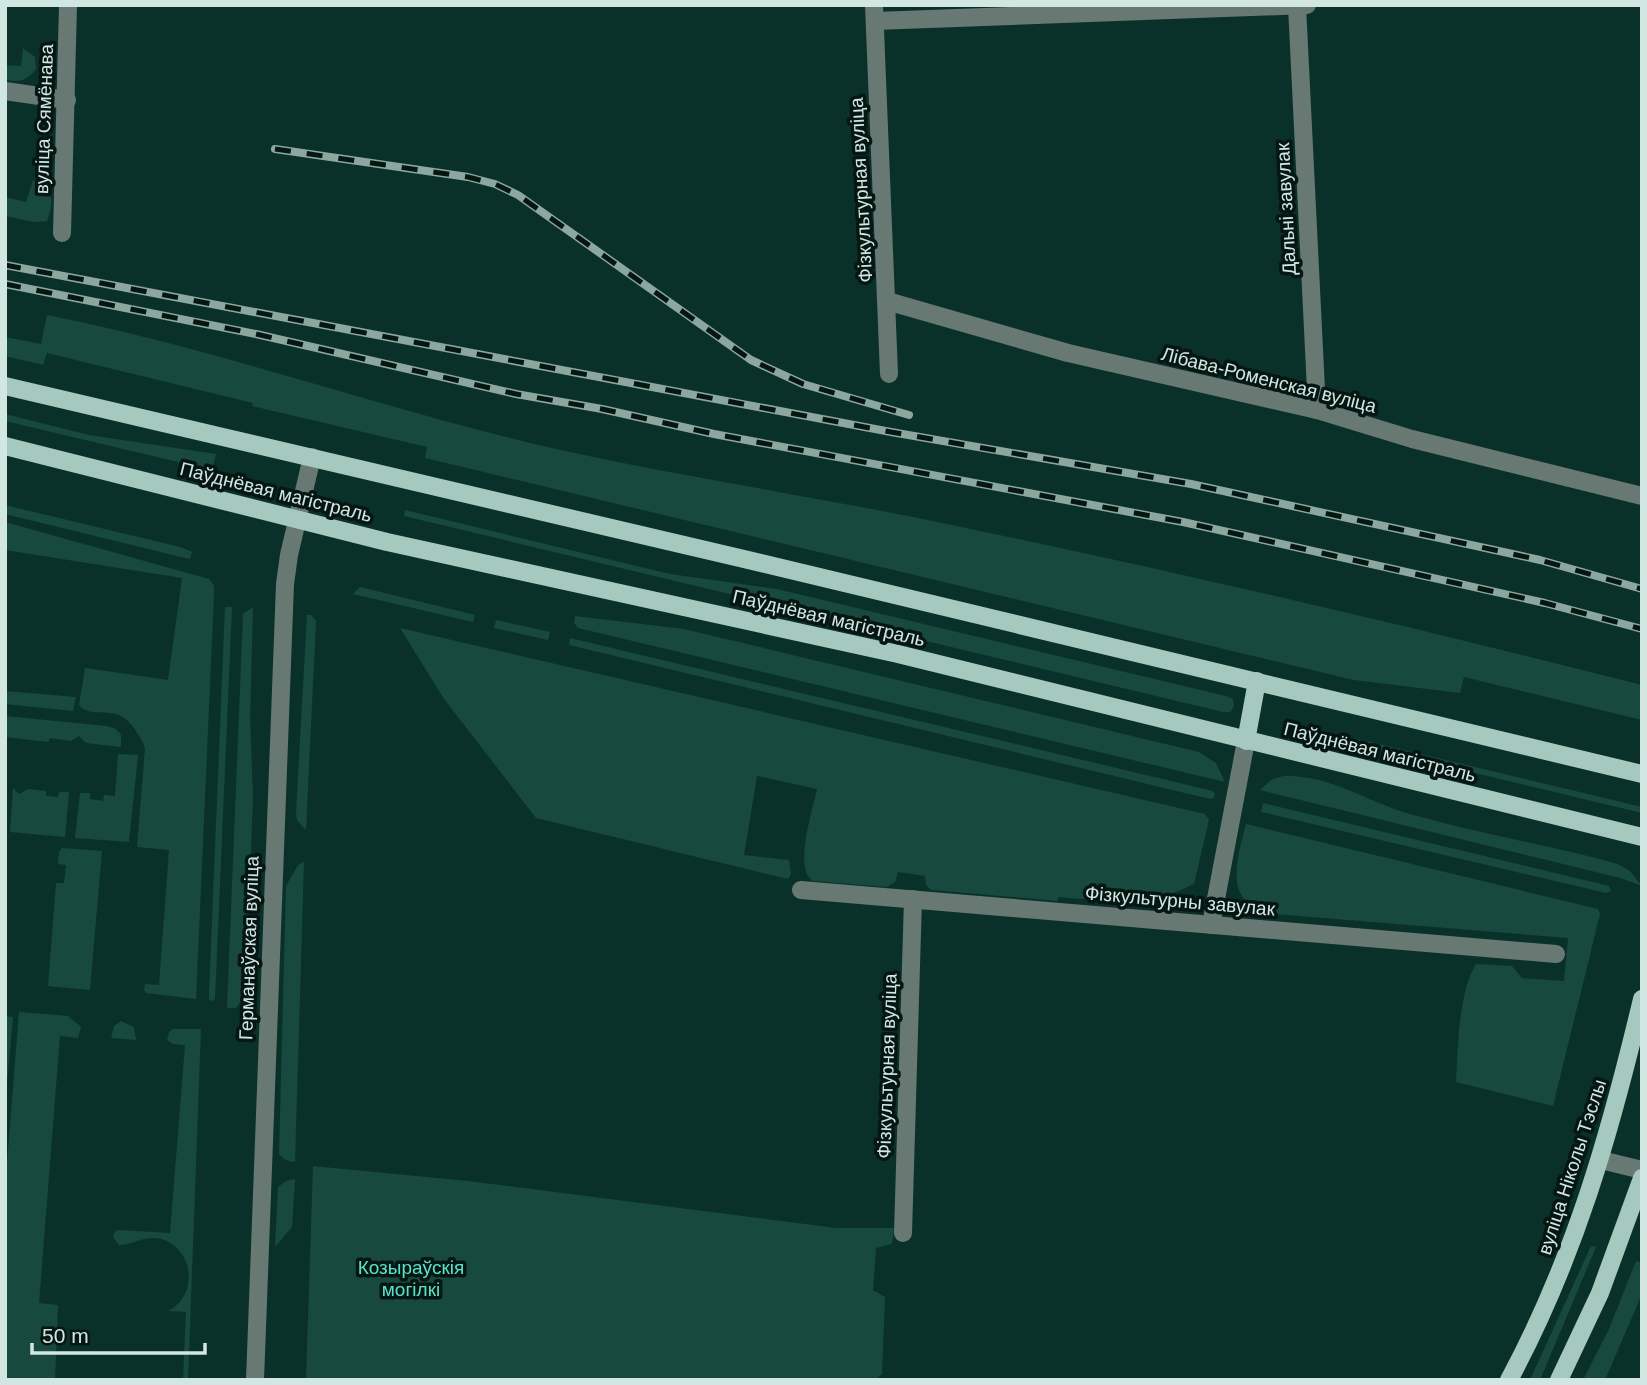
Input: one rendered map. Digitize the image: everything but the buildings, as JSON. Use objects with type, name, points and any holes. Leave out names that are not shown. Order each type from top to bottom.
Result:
[{"type":"main road","name":"Паўднёвая магістраль","points":[[5,386],[1642,774]]},
{"type":"main road","name":"Паўднёвая магістраль","points":[[5,446],[298,520],[898,654],[1642,837]]},
{"type":"main road","points":[[1246,741],[1257,681]]},
{"type":"main road","name":"вуліца Ніколы Тэслы","points":[[1508,1380],[1559,1275],[1582,1217],[1615,1110],[1642,999]]},
{"type":"main road","points":[[1559,1380],[1600,1293],[1642,1178]]},
{"type":"street","name":"вуліца Сямёнава","points":[[62,233],[68,5]]},
{"type":"street","points":[[874,13],[1307,5]]},
{"type":"street","name":"Дальні завулак","points":[[1297,6],[1317,410]]},
{"type":"street","name":"Фізкультурная вуліца","points":[[874,13],[889,374]]},
{"type":"street","points":[[5,91],[67,100]]},
{"type":"street","name":"Лібава-Роменская вуліца","points":[[887,301],[1068,354],[1317,410],[1412,439],[1642,496]]},
{"type":"street","name":"Германаўская вуліца","points":[[255,1380],[285,584],[289,555],[312,457]]},
{"type":"street","points":[[1212,925],[1246,741]]},
{"type":"street","name":"Фізкультурны завулак","points":[[800,890],[1556,954]]},
{"type":"street","name":"Фізкультурная вуліца","points":[[903,1233],[913,899]]},
{"type":"street","points":[[1601,1160],[1642,1170]]},
{"type":"green space","points":[[23,48],[35,57],[36,69],[23,80],[5,80],[5,65],[21,66]]},
{"type":"green space","points":[[33,180],[45,188],[50,197],[51,207],[47,221],[34,222],[5,216],[5,197],[26,202]]},
{"type":"green space","points":[[47,315],[175,345],[556,449],[1039,543],[1298,601],[1642,685],[1642,720],[1464,677],[1460,693],[1354,680],[425,458],[427,447],[252,406],[253,403],[47,353],[43,365],[5,356],[5,337],[41,344]]},
{"type":"green space","points":[[5,414],[89,435],[216,454],[212,470],[5,421]]},
{"type":"green space","points":[[5,505],[192,552],[190,559],[5,514]]},
{"type":"green space","points":[[405,510],[670,574],[777,589],[1226,696],[1233,699],[1234,707],[1230,712],[1223,712],[404,516]]},
{"type":"green space","points":[[5,522],[209,579],[214,586],[196,999],[146,993],[144,990],[145,984],[159,985],[169,850],[137,847],[145,748],[129,722],[121,716],[88,711],[79,705],[85,668],[168,680],[182,578],[5,550]]},
{"type":"green space","points":[[360,587],[475,615],[473,622],[353,594]]},
{"type":"green space","points":[[225,607],[232,607],[215,999],[212,1001],[209,1000],[209,993]]},
{"type":"green space","points":[[253,607],[250,718],[253,796],[246,994],[236,1008],[227,1008],[243,614]]},
{"type":"green space","points":[[307,615],[311,615],[316,621],[306,830],[297,820],[296,812]]},
{"type":"green space","points":[[575,616],[684,629],[1199,752],[1216,763],[1225,782],[578,628],[574,623]]},
{"type":"green space","points":[[496,620],[550,632],[548,640],[494,628]]},
{"type":"green space","points":[[400,628],[1205,814],[1209,820],[1194,884],[1165,897],[1160,906],[1058,897],[1058,901],[931,890],[926,885],[925,876],[898,872],[895,882],[887,887],[813,881],[807,874],[804,852],[817,789],[757,776],[744,855],[789,860],[791,874],[788,879],[536,818],[444,699]]},
{"type":"green space","points":[[570,638],[1213,791],[1215,794],[1214,798],[1210,799],[569,645]]},
{"type":"green space","points":[[5,691],[76,697],[73,711],[5,704]]},
{"type":"green space","points":[[5,716],[107,726],[116,729],[121,735],[121,747],[86,743],[79,736],[71,741],[50,738],[48,742],[5,737]]},
{"type":"green space","points":[[1287,722],[1642,807],[1642,813],[1288,728],[1285,726]]},
{"type":"green space","points":[[118,754],[138,755],[129,842],[75,838],[80,793],[90,793],[90,799],[103,801],[104,795],[115,796]]},
{"type":"green space","points":[[1283,776],[1316,779],[1410,814],[1618,864],[1630,871],[1642,886],[1620,878],[1260,790],[1271,780]]},
{"type":"green space","points":[[13,788],[19,794],[28,789],[46,791],[46,796],[58,797],[59,792],[69,792],[65,837],[10,832]]},
{"type":"green space","points":[[1263,803],[1609,886],[1611,891],[1606,893],[1261,812]]},
{"type":"green space","points":[[1246,824],[1598,909],[1600,914],[1553,1106],[1456,1082],[1458,1038],[1462,1006],[1476,964],[1512,966],[1522,978],[1564,981],[1568,938],[1274,914],[1257,909],[1246,901],[1239,891],[1237,879],[1239,852]]},
{"type":"green space","points":[[62,848],[102,851],[90,990],[48,986],[56,883],[64,883],[66,865],[58,864]]},
{"type":"green space","points":[[304,862],[295,1162],[286,1160],[279,1154],[286,886],[298,865]]},
{"type":"green space","points":[[19,1012],[68,1016],[81,1027],[78,1038],[60,1036],[39,1303],[58,1305],[55,1380],[5,1380],[5,1188]]},
{"type":"green space","points":[[5,1016],[13,1017],[5,1105]]},
{"type":"green space","points":[[121,1021],[134,1027],[136,1040],[111,1038],[114,1026]]},
{"type":"green space","points":[[173,1029],[201,1029],[188,1380],[183,1380],[186,1312],[168,1311],[185,1295],[188,1284],[186,1262],[172,1244],[161,1239],[149,1238],[119,1245],[113,1237],[115,1231],[119,1230],[170,1233],[185,1045],[173,1044],[167,1040]]},
{"type":"green space","name":"Козыраўскія могілкі","points":[[313,1166],[468,1181],[836,1228],[894,1228],[892,1244],[876,1248],[873,1290],[885,1297],[882,1374],[875,1380],[306,1380]]},
{"type":"green space","points":[[295,1179],[292,1227],[275,1247],[278,1187]]},
{"type":"green space","points":[[1591,1246],[1596,1247],[1540,1380],[1530,1380]]},
{"type":"green space","points":[[1636,1261],[1642,1263],[1642,1294],[1605,1380],[1583,1380],[1609,1329]]},
{"type":"railway","points":[[275,149],[468,177],[495,184],[518,195],[751,360],[803,384],[909,415]]},
{"type":"railway","points":[[5,265],[891,432],[1191,484],[1540,560],[1642,589]]},
{"type":"railway","points":[[5,284],[256,334],[516,394],[1183,522],[1545,603],[1642,629]]}]
